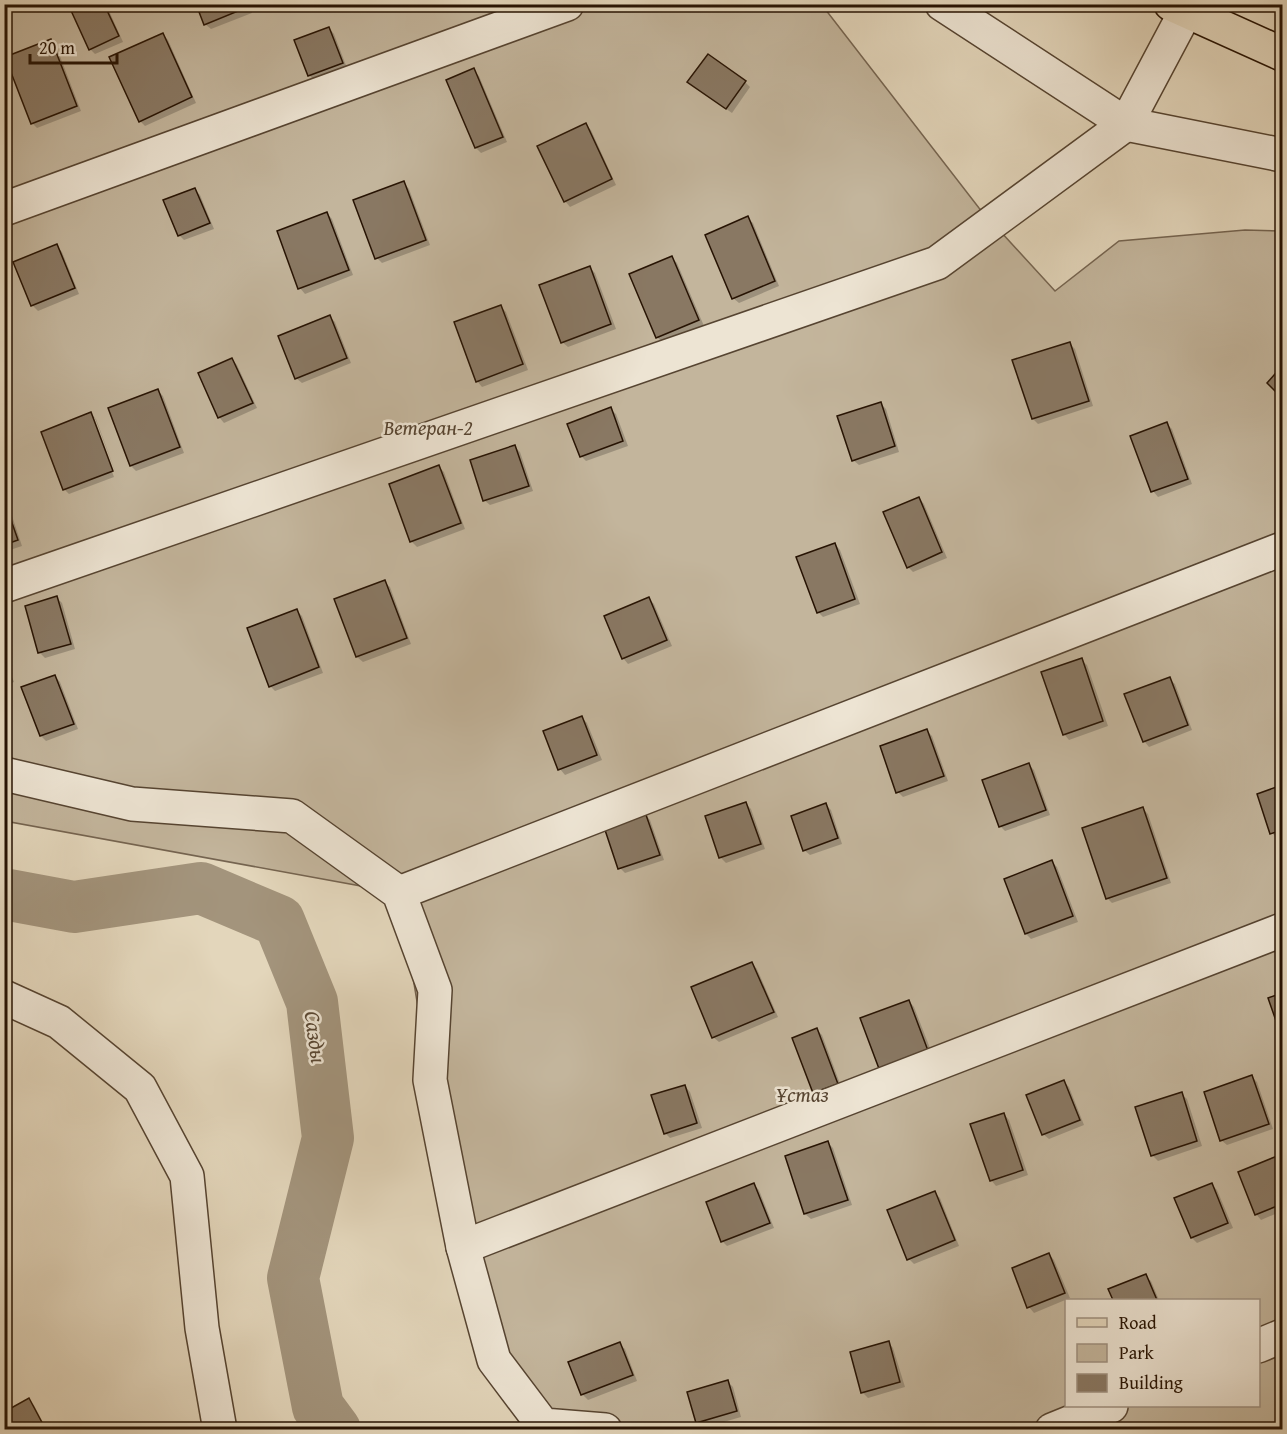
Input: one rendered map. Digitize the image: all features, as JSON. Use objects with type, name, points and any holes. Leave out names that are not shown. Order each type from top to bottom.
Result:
[{"type":"main road","points":[[1179,8],[1282,54]]},
{"type":"lane","points":[[4,209],[567,4]]},
{"type":"lane","points":[[942,4],[1126,124],[1282,155]]},
{"type":"lane","points":[[4,586],[937,263],[1126,124],[1179,8]]},
{"type":"lane","points":[[399,893],[1282,549]]},
{"type":"lane","points":[[4,774],[132,804],[292,816],[399,893],[435,990],[430,1080],[463,1247],[494,1360],[543,1425],[605,1430]]},
{"type":"lane","points":[[463,1247],[1282,930]]},
{"type":"lane","points":[[4,997],[59,1022],[140,1088],[187,1176],[202,1328],[220,1430]]},
{"type":"lane","points":[[1260,1345],[1282,1336]]},
{"type":"lane","points":[[1052,1430],[1109,1407]]},
{"type":"green space","points":[[4,5],[822,5],[979,208],[1055,291],[1119,241],[1245,230],[1282,231],[1282,1429],[605,1430],[543,1425],[494,1360],[430,1080],[399,893],[5,821]]},
{"type":"building","points":[[68,4],[104,4],[119,36],[89,50]]},
{"type":"building","points":[[196,4],[246,4],[248,7],[204,25]]},
{"type":"building","points":[[329,27],[343,63],[308,76],[294,40]]},
{"type":"building","points":[[163,33],[192,97],[139,122],[109,57]]},
{"type":"building","points":[[51,39],[77,106],[31,124],[5,57]]},
{"type":"building","points":[[708,54],[746,81],[726,109],[687,82]]},
{"type":"building","points":[[474,68],[503,137],[475,148],[446,80]]},
{"type":"building","points":[[586,123],[612,179],[564,202],[537,146]]},
{"type":"building","points":[[404,181],[426,240],[375,259],[353,200]]},
{"type":"building","points":[[195,188],[210,223],[178,236],[163,200]]},
{"type":"building","points":[[327,212],[349,270],[298,289],[277,231]]},
{"type":"building","points":[[748,216],[775,281],[732,299],[705,235]]},
{"type":"building","points":[[57,244],[75,288],[31,306],[13,262]]},
{"type":"building","points":[[672,256],[699,320],[656,338],[629,274]]},
{"type":"building","points":[[590,266],[611,324],[561,343],[539,285]]},
{"type":"building","points":[[501,305],[523,364],[476,382],[454,322]]},
{"type":"building","points":[[330,315],[347,358],[295,379],[278,336]]},
{"type":"building","points":[[1070,342],[1089,401],[1032,419],[1012,360]]},
{"type":"building","points":[[232,358],[253,403],[218,418],[198,373]]},
{"type":"building","points":[[1282,366],[1282,398],[1267,383]]},
{"type":"building","points":[[158,389],[180,447],[130,466],[108,408]]},
{"type":"building","points":[[881,402],[895,446],[852,461],[837,416]]},
{"type":"building","points":[[611,407],[623,441],[580,457],[567,424]]},
{"type":"building","points":[[91,412],[113,471],[63,490],[41,432]]},
{"type":"building","points":[[1167,422],[1188,479],[1151,492],[1130,436]]},
{"type":"building","points":[[515,445],[529,486],[483,501],[470,460]]},
{"type":"building","points":[[439,465],[461,523],[410,542],[389,484]]},
{"type":"building","points":[[919,497],[942,552],[907,568],[883,512]]},
{"type":"building","points":[[4,500],[18,540],[4,545]]},
{"type":"building","points":[[835,543],[855,599],[817,613],[796,557]]},
{"type":"building","points":[[385,580],[407,638],[356,657],[334,599]]},
{"type":"building","points":[[57,596],[71,644],[38,653],[25,606]]},
{"type":"building","points":[[649,597],[667,640],[622,659],[604,616]]},
{"type":"building","points":[[297,609],[319,667],[269,687],[247,628]]},
{"type":"building","points":[[1082,658],[1103,721],[1063,735],[1041,672]]},
{"type":"building","points":[[4,663],[10,677],[4,679]]},
{"type":"building","points":[[55,675],[74,724],[40,736],[21,687]]},
{"type":"building","points":[[1170,677],[1188,725],[1143,742],[1124,694]]},
{"type":"building","points":[[582,716],[597,755],[558,770],[543,731]]},
{"type":"building","points":[[927,729],[944,776],[896,793],[880,746]]},
{"type":"building","points":[[1029,763],[1046,810],[999,827],[982,780]]},
{"type":"building","points":[[1282,785],[1282,830],[1270,834],[1257,794]]},
{"type":"building","points":[[746,802],[761,844],[719,858],[705,816]]},
{"type":"building","points":[[826,803],[838,838],[803,851],[791,816]]},
{"type":"building","points":[[1143,807],[1167,878],[1106,899],[1082,828]]},
{"type":"building","points":[[645,812],[660,855],[618,869],[604,827]]},
{"type":"building","points":[[1052,860],[1073,916],[1025,934],[1004,879]]},
{"type":"building","points":[[752,962],[774,1012],[712,1038],[691,987]]},
{"type":"building","points":[[1282,993],[1282,1038],[1268,998]]},
{"type":"building","points":[[909,1000],[930,1056],[881,1074],[860,1018]]},
{"type":"building","points":[[817,1028],[838,1084],[813,1093],[792,1038]]},
{"type":"building","points":[[1252,1075],[1269,1124],[1220,1141],[1204,1092]]},
{"type":"building","points":[[1064,1080],[1080,1120],[1042,1135],[1026,1095]]},
{"type":"building","points":[[685,1085],[697,1123],[664,1134],[651,1095]]},
{"type":"building","points":[[1182,1092],[1197,1141],[1151,1156],[1135,1107]]},
{"type":"building","points":[[1004,1113],[1023,1170],[990,1181],[970,1124]]},
{"type":"building","points":[[828,1141],[848,1200],[804,1214],[785,1156]]},
{"type":"building","points":[[1282,1154],[1282,1204],[1255,1215],[1238,1172]]},
{"type":"building","points":[[754,1183],[770,1223],[721,1242],[706,1202]]},
{"type":"building","points":[[1212,1183],[1228,1223],[1191,1238],[1174,1198]]},
{"type":"building","points":[[935,1191],[955,1240],[907,1260],[887,1210]]},
{"type":"building","points":[[1049,1253],[1065,1293],[1027,1308],[1012,1268]]},
{"type":"building","points":[[1146,1274],[1157,1299],[1113,1299],[1108,1289]]},
{"type":"building","points":[[889,1341],[900,1382],[861,1393],[850,1352]]},
{"type":"building","points":[[620,1342],[633,1375],[581,1395],[568,1362]]},
{"type":"building","points":[[728,1380],[737,1411],[696,1423],[687,1392]]},
{"type":"building","points":[[29,1398],[46,1430],[4,1430],[4,1412]]},
{"type":"waterway","name":"Сазды","points":[[4,894],[74,907],[201,888],[279,921],[312,1002],[328,1138],[293,1278],[318,1407],[335,1430]]},
{"type":"park label","name":"Ветеран-2","points":[[428,428]]},
{"type":"park label","name":"Ұстаз","points":[[802,1095]]}]
